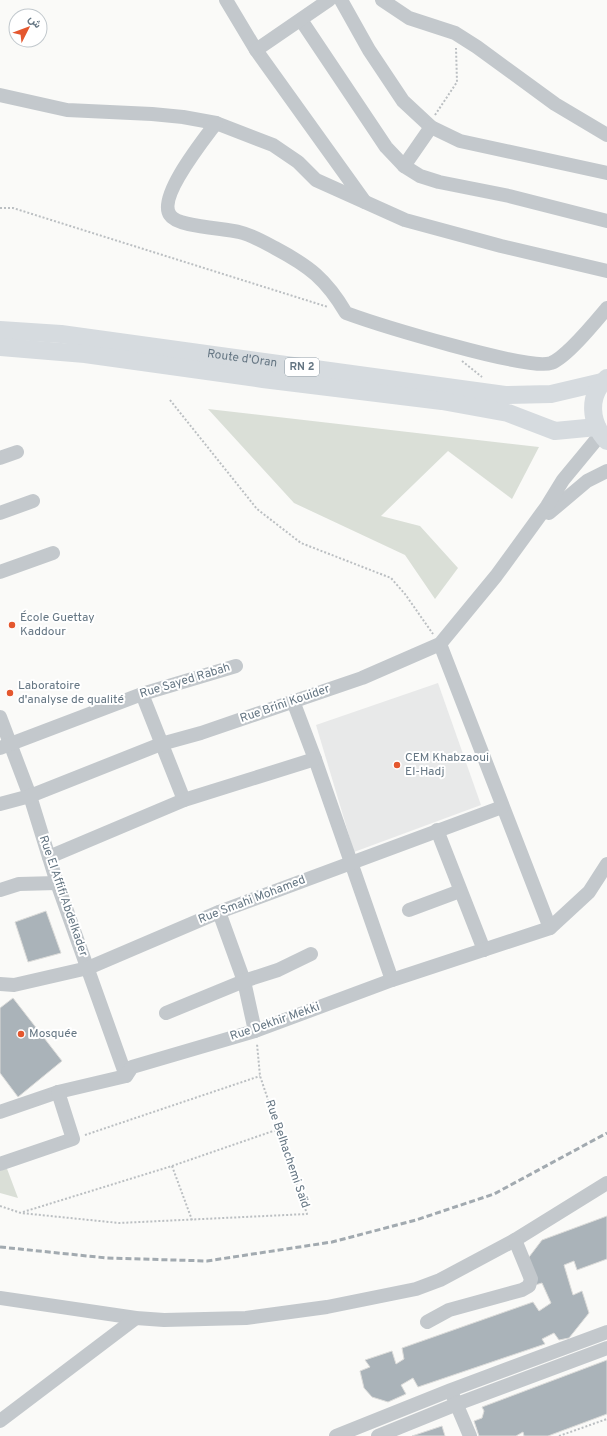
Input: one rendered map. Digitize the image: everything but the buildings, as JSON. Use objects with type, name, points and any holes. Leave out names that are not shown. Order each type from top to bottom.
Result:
[{"type":"main road","name":"Route d'Oran","points":[[0,330],[68,335],[505,395],[551,394],[605,380]]},
{"type":"main road","name":"Route d'Oran","points":[[0,347],[86,354],[264,379],[442,401],[508,413],[555,431],[601,434]]},
{"type":"main road","points":[[601,434],[593,416],[593,404],[596,392],[605,380]]},
{"type":"street","points":[[226,0],[256,50],[366,203]]},
{"type":"street","points":[[256,50],[329,0]]},
{"type":"street","points":[[341,0],[369,50],[403,101],[431,127],[460,141],[607,173]]},
{"type":"street","points":[[382,0],[409,18],[455,33],[477,47],[560,108],[607,135]]},
{"type":"street","points":[[301,20],[386,147],[404,166],[420,176],[439,182],[509,196],[607,221]]},
{"type":"street","points":[[0,95],[67,110],[152,114],[183,117],[216,123],[274,145],[298,162],[316,180],[405,220],[501,246],[607,271]]},
{"type":"street","points":[[216,123],[186,163],[170,197],[168,205],[169,214],[174,220],[184,224],[210,226],[251,236],[285,253],[314,272],[330,289],[346,313],[511,360],[540,364],[551,362],[564,354],[607,308]]},
{"type":"street","points":[[404,166],[431,127]]},
{"type":"street","points":[[525,538],[563,480],[601,434]]},
{"type":"street","points":[[0,458],[17,452]]},
{"type":"street","points":[[525,538],[558,504],[587,481],[607,471]]},
{"type":"street","points":[[0,513],[33,501]]},
{"type":"street","name":"Rue Brini Kouider","points":[[0,804],[30,796],[162,744],[201,733],[362,678],[440,644],[477,601],[525,538]]},
{"type":"street","points":[[0,572],[53,553]]},
{"type":"street","points":[[440,644],[550,928],[589,892],[607,864]]},
{"type":"street","name":"Rue Sayed Rabah","points":[[5,746],[142,694],[236,666]]},
{"type":"street","points":[[142,694],[184,800]]},
{"type":"street","points":[[293,701],[315,759],[350,864],[392,980]]},
{"type":"street","name":"Rue El Affifi Abdelkader","points":[[0,717],[5,746],[30,796],[57,883],[126,1076]]},
{"type":"street","points":[[49,858],[184,800],[315,759]]},
{"type":"street","name":"Rue Smahi Mohamed","points":[[0,984],[14,985],[88,968],[219,912],[502,807]]},
{"type":"street","points":[[437,830],[484,950]]},
{"type":"street","points":[[0,890],[19,884],[57,883]]},
{"type":"street","points":[[409,910],[460,891]]},
{"type":"street","points":[[219,912],[244,981],[256,1031]]},
{"type":"street","name":"Rue Dekhir Mekki","points":[[0,1112],[58,1092],[126,1076],[132,1067],[256,1031],[392,980],[550,928]]},
{"type":"street","points":[[166,1013],[244,981],[278,970],[311,954]]},
{"type":"street","points":[[0,1164],[73,1139],[58,1092]]},
{"type":"street","points":[[0,1298],[136,1318],[191,1320],[266,1316],[300,1312],[403,1292],[440,1280],[515,1240],[607,1183]]},
{"type":"street","points":[[427,1322],[449,1310],[522,1290],[528,1286],[531,1280],[515,1240]]},
{"type":"street","points":[[0,1421],[136,1318]]},
{"type":"street","points":[[336,1436],[451,1390],[607,1332]]},
{"type":"street","points":[[378,1436],[457,1404],[607,1348]]},
{"type":"street","points":[[451,1390],[470,1436]]},
{"type":"path","points":[[431,127],[436,112],[457,82],[455,33]]},
{"type":"path","points":[[0,208],[13,208],[346,313]]},
{"type":"path","points":[[456,357],[487,381]]},
{"type":"path","points":[[170,400],[257,509],[301,543],[390,578],[405,594],[440,644]]},
{"type":"path","name":"Rue Belhachemi Saïd","points":[[0,1206],[21,1213],[119,1224],[307,1214],[260,1076],[256,1031]]},
{"type":"path","points":[[73,1139],[260,1076]]},
{"type":"path","points":[[21,1213],[172,1166],[279,1129]]},
{"type":"path","points":[[172,1166],[192,1220]]},
{"type":"path","points":[[558,1436],[607,1419]]},
{"type":"shaded area","points":[[208,409],[539,447],[512,499],[448,451],[381,516],[420,526],[458,568],[435,599],[405,555],[294,503]]},
{"type":"shaded area","name":"CEM Khabzaoui El-Hadj","points":[[438,683],[481,805],[354,852],[316,725]]},
{"type":"shaded area","points":[[6,1166],[18,1198],[0,1193],[0,1168]]},
{"type":"railway","points":[[0,1247],[107,1258],[207,1261],[332,1242],[416,1220],[494,1194],[607,1133]]},
{"type":"place","name":"École Guettay Kaddour","points":[[12,625]]},
{"type":"place","name":"Laboratoire d'analyse de qualité","points":[[10,693]]},
{"type":"place","name":"CEM Khabzaoui El-Hadj","points":[[397,765]]},
{"type":"place","name":"Mosquée","points":[[21,1034]]}]
